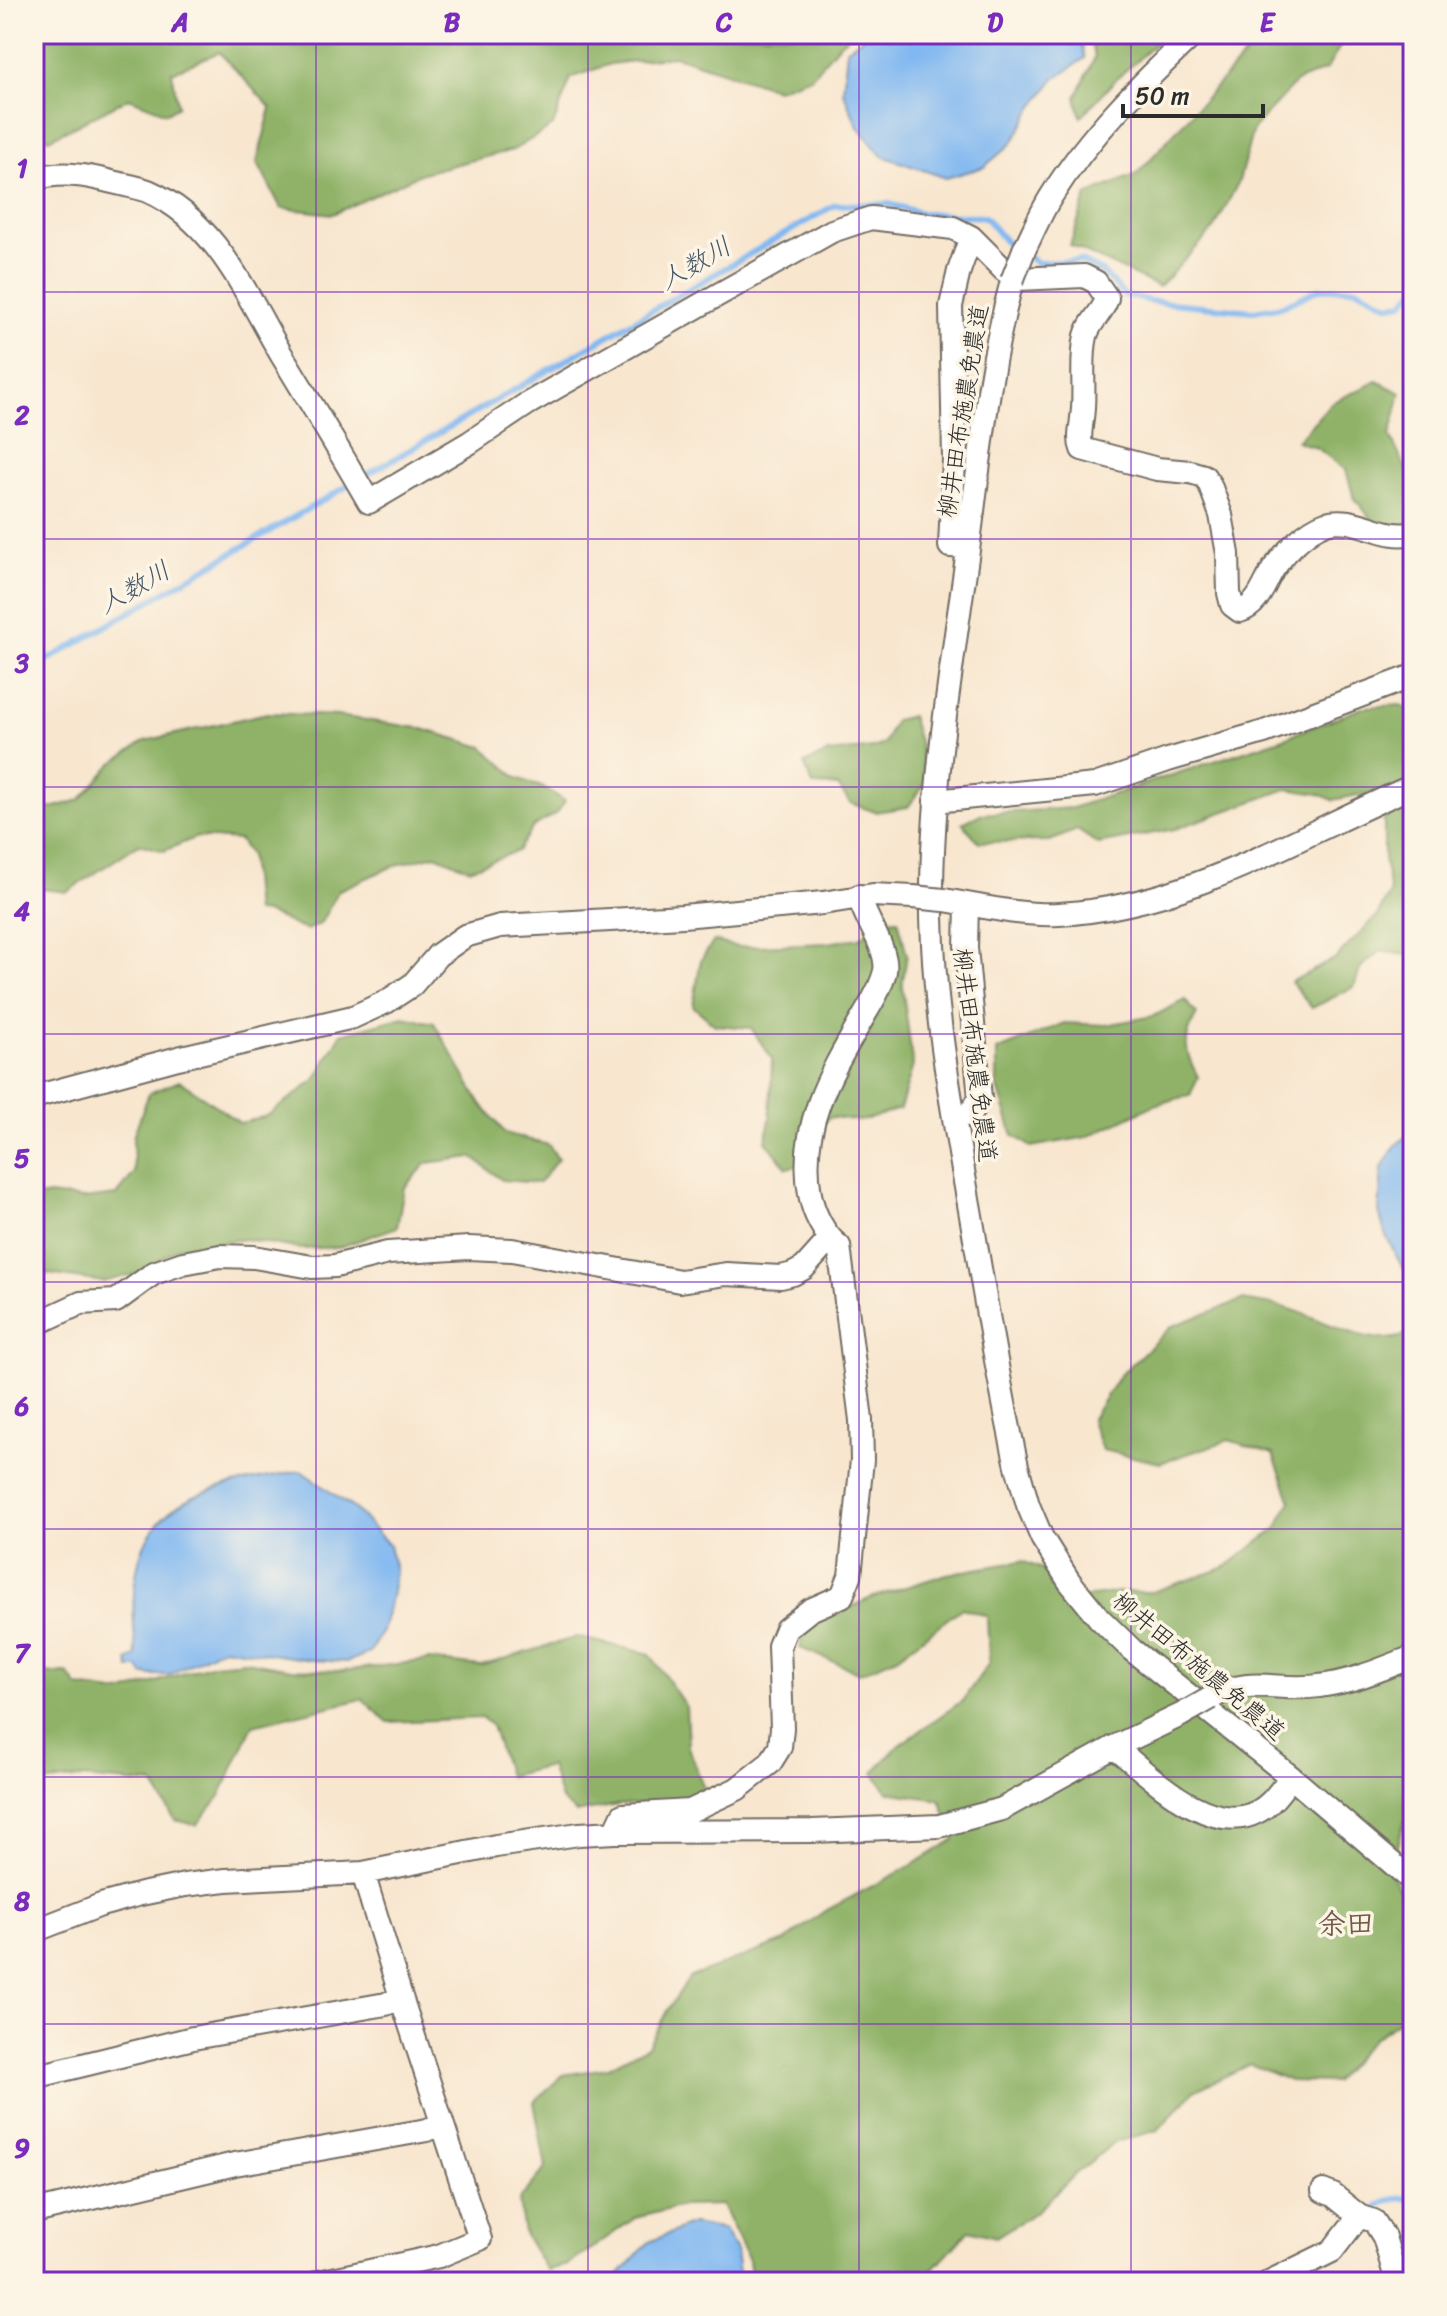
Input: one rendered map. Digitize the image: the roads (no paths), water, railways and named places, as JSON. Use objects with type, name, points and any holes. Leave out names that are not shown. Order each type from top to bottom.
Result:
[{"type":"street","name":"柳井田布施農免農道","points":[[1194,34],[1150,75],[1090,140],[1052,196],[1012,281],[997,344],[942,729],[935,801],[932,916],[936,1000],[1007,1425],[1028,1505],[1042,1538],[1069,1581],[1099,1618],[1132,1650],[1291,1777],[1413,1881]]},
{"type":"street","points":[[34,179],[54,173],[92,176],[146,191],[179,208],[218,248],[238,275],[369,502],[469,443],[527,404],[832,231],[871,218],[953,228],[971,237],[1004,270],[1018,279],[1084,276],[1096,282],[1107,298],[1106,305],[1091,322],[1085,338],[1085,393],[1079,441],[1082,449],[1157,469],[1204,476],[1221,515],[1228,554],[1229,593],[1232,605],[1240,611],[1248,609],[1255,602],[1275,567],[1292,547],[1310,531],[1328,522],[1343,521],[1405,535],[1413,533]]},
{"type":"street","points":[[968,547],[950,546],[954,459],[951,306],[971,237]]},
{"type":"street","points":[[935,801],[1105,782],[1264,732],[1413,676]]},
{"type":"street","points":[[34,1097],[178,1058],[353,1017],[386,1002],[412,985],[438,955],[465,936],[500,926],[683,916],[823,903],[859,896],[913,897],[1014,912],[1057,914],[1143,902],[1191,888],[1413,786]]},
{"type":"street","points":[[615,1832],[623,1815],[690,1811],[737,1789],[770,1763],[780,1747],[779,1646],[786,1629],[810,1610],[842,1596],[850,1576],[862,1460],[861,1420],[839,1246],[830,1239],[812,1204],[806,1173],[807,1142],[814,1110],[879,989],[886,968],[883,953],[859,896]]},
{"type":"street","points":[[954,1117],[970,1114],[980,1098],[966,948],[967,904]]},
{"type":"street","points":[[34,1320],[40,1322],[81,1303],[116,1301],[154,1273],[183,1263],[220,1256],[254,1257],[312,1267],[335,1266],[388,1253],[469,1248],[512,1250],[680,1281],[726,1274],[781,1277],[793,1274],[804,1268],[830,1239]]},
{"type":"street","points":[[34,1931],[101,1905],[185,1885],[363,1873],[496,1846],[615,1832],[812,1831],[939,1826],[1002,1809],[1228,1688],[1245,1685],[1314,1687],[1351,1681],[1413,1657]]},
{"type":"street","points":[[1114,1747],[1181,1799],[1210,1816],[1236,1820],[1258,1812],[1272,1801],[1291,1777]]},
{"type":"street","points":[[319,2282],[439,2256],[480,2239],[363,1873]]},
{"type":"street","points":[[34,2077],[193,2038],[386,2004],[401,1997]]},
{"type":"street","points":[[34,2212],[235,2164],[427,2130],[442,2124]]},
{"type":"street","points":[[1323,2191],[1333,2195],[1359,2216],[1374,2221],[1384,2237],[1397,2282]]},
{"type":"street","points":[[1269,2282],[1332,2251],[1359,2216]]},
{"type":"water","points":[[867,34],[1079,34],[1085,58],[1054,79],[1012,143],[984,167],[946,178],[882,156],[858,127],[843,91],[847,49]]},
{"type":"water","points":[[1413,1136],[1413,1279],[1406,1274],[1385,1234],[1379,1212],[1382,1167],[1396,1145]]},
{"type":"water","points":[[301,1471],[356,1510],[389,1545],[395,1570],[392,1593],[382,1631],[369,1653],[347,1662],[223,1647],[169,1675],[143,1675],[139,1668],[130,1668],[128,1661],[136,1656],[133,1603],[139,1560],[151,1534],[167,1514],[188,1500],[213,1490]]},
{"type":"water","points":[[692,2224],[724,2230],[736,2250],[740,2282],[613,2282],[649,2242]]},
{"type":"waterway","name":"人数川","points":[[361,478],[835,205],[889,204],[921,213],[985,217],[1009,246],[1038,263],[1081,261],[1103,273],[1124,295],[1150,301],[1253,311],[1283,306],[1319,289],[1356,288],[1389,305],[1402,303],[1413,292]]},
{"type":"waterway","name":"人数川","points":[[34,668],[351,484]]},
{"type":"waterway","points":[[1370,2214],[1389,2200],[1413,2198]]},
{"type":"district","name":"余田","points":[[1346,1923]]}]
